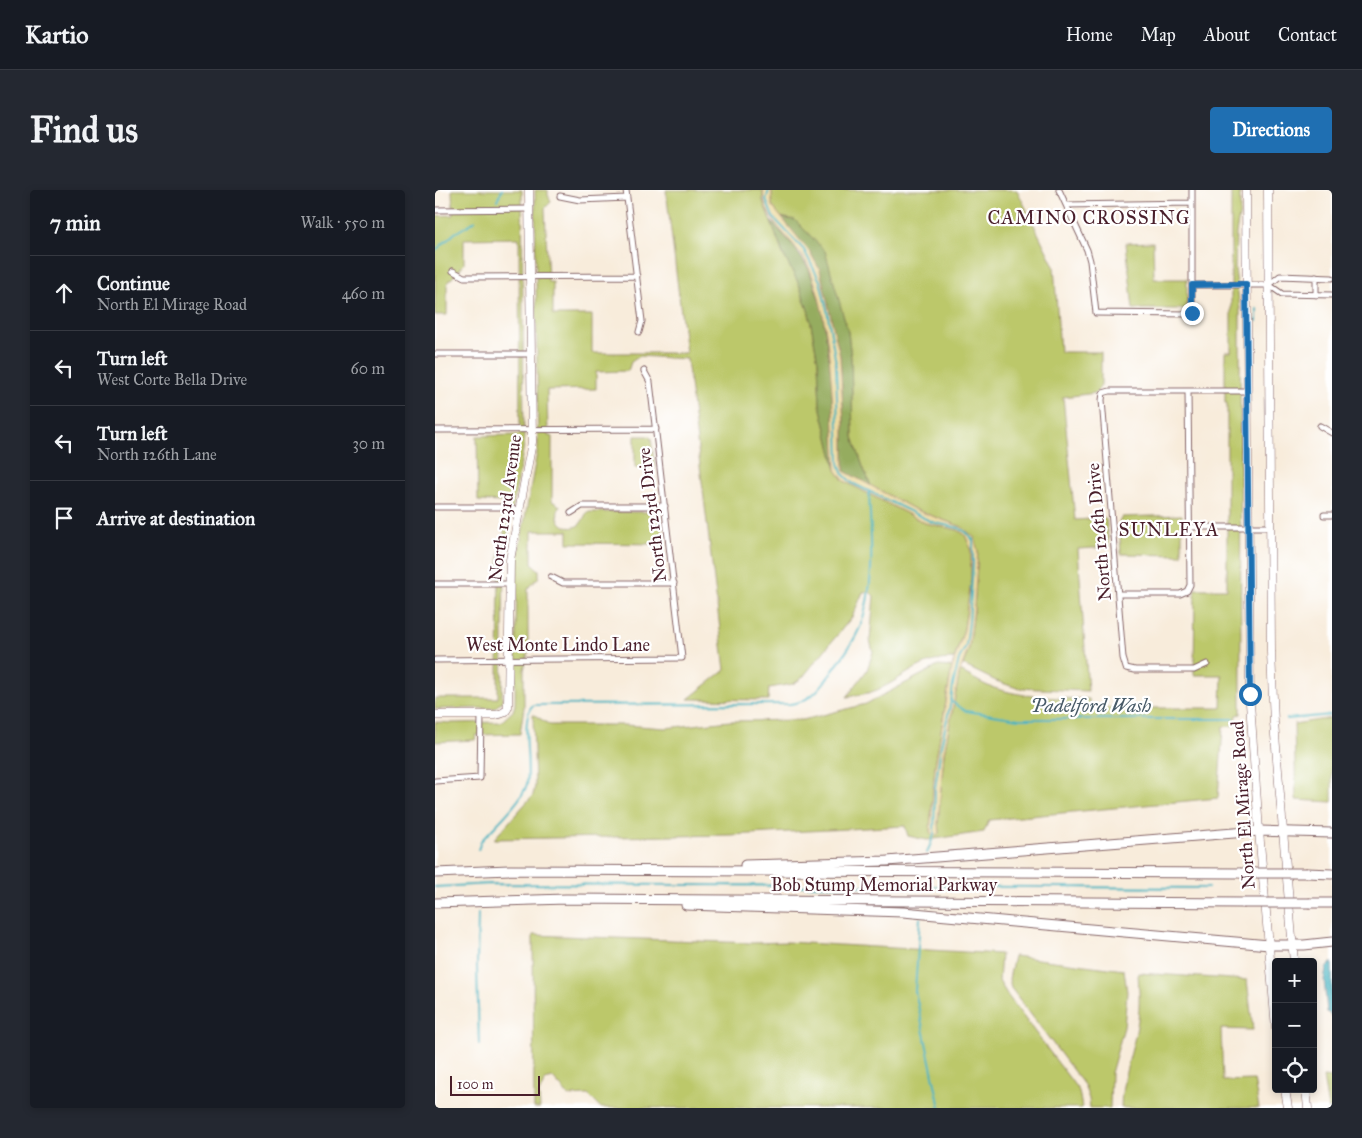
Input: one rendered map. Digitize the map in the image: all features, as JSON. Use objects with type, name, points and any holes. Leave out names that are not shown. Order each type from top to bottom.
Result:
[{"type":"highway","points":[[567,870],[829,864],[916,859],[1259,831],[1332,833]]},
{"type":"highway","name":"Bob Stump Memorial Parkway","points":[[435,872],[567,870],[1332,874]]},
{"type":"highway","points":[[566,898],[714,907],[903,912],[1269,944],[1293,945],[1332,942]]},
{"type":"highway","name":"Bob Stump Memorial Parkway","points":[[435,903],[470,900],[566,898],[903,902],[1332,903]]},
{"type":"main road","name":"North 123rd Avenue","points":[[481,715],[495,715],[507,710],[509,702],[510,560],[531,452],[532,430],[529,190]]},
{"type":"main road","name":"North El Mirage Road","points":[[1246,190],[1250,703],[1274,1003]]},
{"type":"main road","name":"North El Mirage Road","points":[[1269,190],[1269,527],[1273,715],[1294,958]]},
{"type":"main road","points":[[435,715],[481,715]]},
{"type":"main road","points":[[1286,1093],[1288,1108]]},
{"type":"main road","points":[[1306,1093],[1308,1108]]},
{"type":"street","points":[[626,190],[643,321],[639,332]]},
{"type":"street","points":[[1059,190],[1089,256],[1096,313],[1189,314],[1192,313],[1192,190]]},
{"type":"street","points":[[560,196],[580,200],[627,198]]},
{"type":"street","points":[[1066,205],[1192,203]]},
{"type":"street","points":[[435,210],[529,209]]},
{"type":"street","points":[[453,271],[464,277],[637,276]]},
{"type":"street","points":[[1269,285],[1280,276],[1332,278]]},
{"type":"street","points":[[1316,277],[1316,294]]},
{"type":"street","points":[[1192,285],[1269,285],[1282,294],[1332,295]]},
{"type":"street","points":[[435,354],[531,354]]},
{"type":"street","name":"North 123rd Drive","points":[[645,371],[650,382],[682,658]]},
{"type":"street","points":[[1118,594],[1180,594],[1187,591],[1189,585],[1188,391],[1247,390]]},
{"type":"street","name":"North 126th Drive","points":[[1188,391],[1110,391],[1103,393],[1102,406],[1123,658],[1127,668],[1135,670],[1194,670],[1207,664]]},
{"type":"street","points":[[1320,426],[1332,433]]},
{"type":"street","points":[[435,430],[656,429]]},
{"type":"street","points":[[571,513],[582,506],[665,506]]},
{"type":"street","points":[[435,507],[500,507],[519,510]]},
{"type":"street","points":[[1324,515],[1332,514]]},
{"type":"street","points":[[1189,527],[1269,527]]},
{"type":"street","points":[[551,577],[563,583],[674,583]]},
{"type":"street","points":[[435,584],[509,584]]},
{"type":"street","name":"West Monte Lindo Lane","points":[[435,660],[682,658]]},
{"type":"street","points":[[435,780],[480,778],[481,715]]},
{"type":"green space","points":[[452,190],[522,190],[524,445],[504,555],[502,701],[495,708],[435,709],[435,698],[498,698],[499,557],[504,537],[504,502],[478,501],[477,436],[520,435],[519,238],[464,239],[464,264],[447,284],[447,315],[435,315],[435,216],[453,215]]},
{"type":"green space","points":[[535,190],[548,190],[551,202],[545,208],[548,282],[553,282],[553,315],[592,315],[592,353],[686,353],[666,190],[763,190],[763,201],[783,254],[799,284],[809,313],[818,362],[820,405],[836,470],[844,481],[925,523],[958,530],[965,535],[971,549],[971,582],[964,629],[954,659],[922,665],[877,690],[847,697],[867,670],[873,652],[870,640],[874,596],[870,592],[863,592],[852,617],[802,678],[793,684],[769,688],[768,700],[688,699],[725,670],[687,359],[640,356],[631,362],[628,371],[596,372],[596,389],[547,390],[548,436],[552,436],[552,501],[560,506],[558,517],[560,521],[563,525],[571,528],[581,523],[587,512],[657,512],[660,515],[664,544],[568,543],[568,531],[532,531],[532,564],[539,570],[539,577],[528,589],[528,653],[524,670],[524,707],[520,734],[476,735],[475,740],[435,742],[435,722],[501,722],[513,711],[515,705],[517,561],[538,447]]},
{"type":"green space","points":[[772,190],[1017,190],[1054,266],[1060,352],[1101,352],[1101,385],[1096,393],[1063,397],[1075,520],[1106,518],[1109,547],[1078,549],[1088,691],[1017,688],[996,681],[963,665],[969,648],[978,551],[962,527],[916,510],[871,486],[853,437],[851,358],[848,332],[795,220],[781,217],[772,206]]},
{"type":"green space","points":[[1231,190],[1240,190],[1235,269],[1240,309],[1241,714],[1237,715],[1236,723],[1232,726],[1223,727],[1218,798],[989,820],[984,832],[927,840],[908,836],[905,826],[731,835],[494,839],[533,795],[535,786],[533,714],[550,725],[625,725],[665,728],[730,721],[803,720],[866,704],[938,666],[952,667],[935,766],[930,831],[936,835],[939,833],[938,823],[944,753],[960,671],[988,686],[1013,693],[1038,697],[1089,699],[1090,708],[1221,708],[1222,675],[1194,675],[1195,589],[1227,589],[1227,403],[1225,403],[1225,352],[1231,352]]},
{"type":"green space","points":[[781,218],[795,220],[825,251],[848,332],[851,358],[853,437],[871,486],[844,471],[844,424],[840,356],[820,271],[810,252]]},
{"type":"green space","points":[[771,221],[792,244],[809,269],[822,308],[831,374],[836,470],[820,405],[818,362],[809,313],[799,284],[783,254]]},
{"type":"green space","points":[[1153,242],[1154,279],[1187,279],[1187,305],[1185,309],[1133,309],[1126,243]]},
{"type":"green space","points":[[635,436],[648,436],[651,438],[655,468],[635,468]]},
{"type":"green space","points":[[1182,515],[1182,555],[1121,554],[1119,522],[1122,517]]},
{"type":"green space","points":[[1332,718],[1332,802],[1296,800],[1294,724]]},
{"type":"green space","points":[[533,935],[752,943],[786,942],[1001,954],[999,981],[1008,996],[1079,1091],[1082,1108],[601,1108],[588,1095],[569,1096],[553,1078],[545,1080],[539,1094],[540,1108],[534,1108]]},
{"type":"green space","points":[[1014,956],[1124,970],[1127,992],[1124,1027],[1111,1073],[1110,1108],[1090,1108],[1084,1085],[1011,988],[1009,979]]},
{"type":"green space","points":[[1138,973],[1247,980],[1253,1030],[1221,1029],[1223,1081],[1254,1080],[1259,1108],[1121,1108],[1125,1075],[1138,1020]]},
{"type":"green space","points":[[1323,1077],[1332,1078],[1332,1108],[1328,1108]]},
{"type":"sand","points":[[763,190],[772,190],[772,206],[810,252],[820,270],[840,356],[844,424],[844,471],[916,510],[962,527],[974,537],[978,551],[969,648],[960,671],[944,753],[938,823],[939,833],[937,835],[932,835],[930,831],[935,766],[952,667],[964,629],[971,582],[971,549],[965,535],[958,530],[925,523],[844,481],[836,470],[830,368],[818,293],[805,259],[769,213]]},
{"type":"water","points":[[1332,962],[1332,1017],[1327,1012],[1324,980],[1326,968]]},
{"type":"waterway","points":[[497,200],[502,190]]},
{"type":"waterway","points":[[769,190],[766,200],[773,217],[804,250],[820,281],[836,364],[839,463],[842,473],[852,483],[932,522],[959,528],[973,540],[973,564],[966,646],[959,659],[941,746],[935,789],[934,835],[927,853]]},
{"type":"waterway","points":[[435,251],[455,233],[475,221]]},
{"type":"waterway","points":[[1257,309],[1257,321]]},
{"type":"waterway","points":[[478,850],[481,841],[514,806],[527,784],[526,730],[529,711],[533,705],[790,704],[803,701],[817,690],[850,646],[860,627],[865,611],[871,561],[869,493]]},
{"type":"waterway","name":"Padelford Wash","points":[[952,702],[966,711],[1019,719],[1234,719]]},
{"type":"waterway","name":"Padelford Wash","points":[[1287,719],[1332,715]]},
{"type":"waterway","points":[[435,887],[491,884],[1208,888]]},
{"type":"waterway","points":[[478,914],[479,1044]]},
{"type":"waterway","points":[[920,918],[915,991],[940,1108]]},
{"type":"district","name":"CAMINO CROSSING","points":[[1089,217]]},
{"type":"district","name":"SUNLEYA","points":[[1169,529]]},
{"type":"route","points":[[1192,313],[1192,285],[1246,284],[1250,694]]}]
